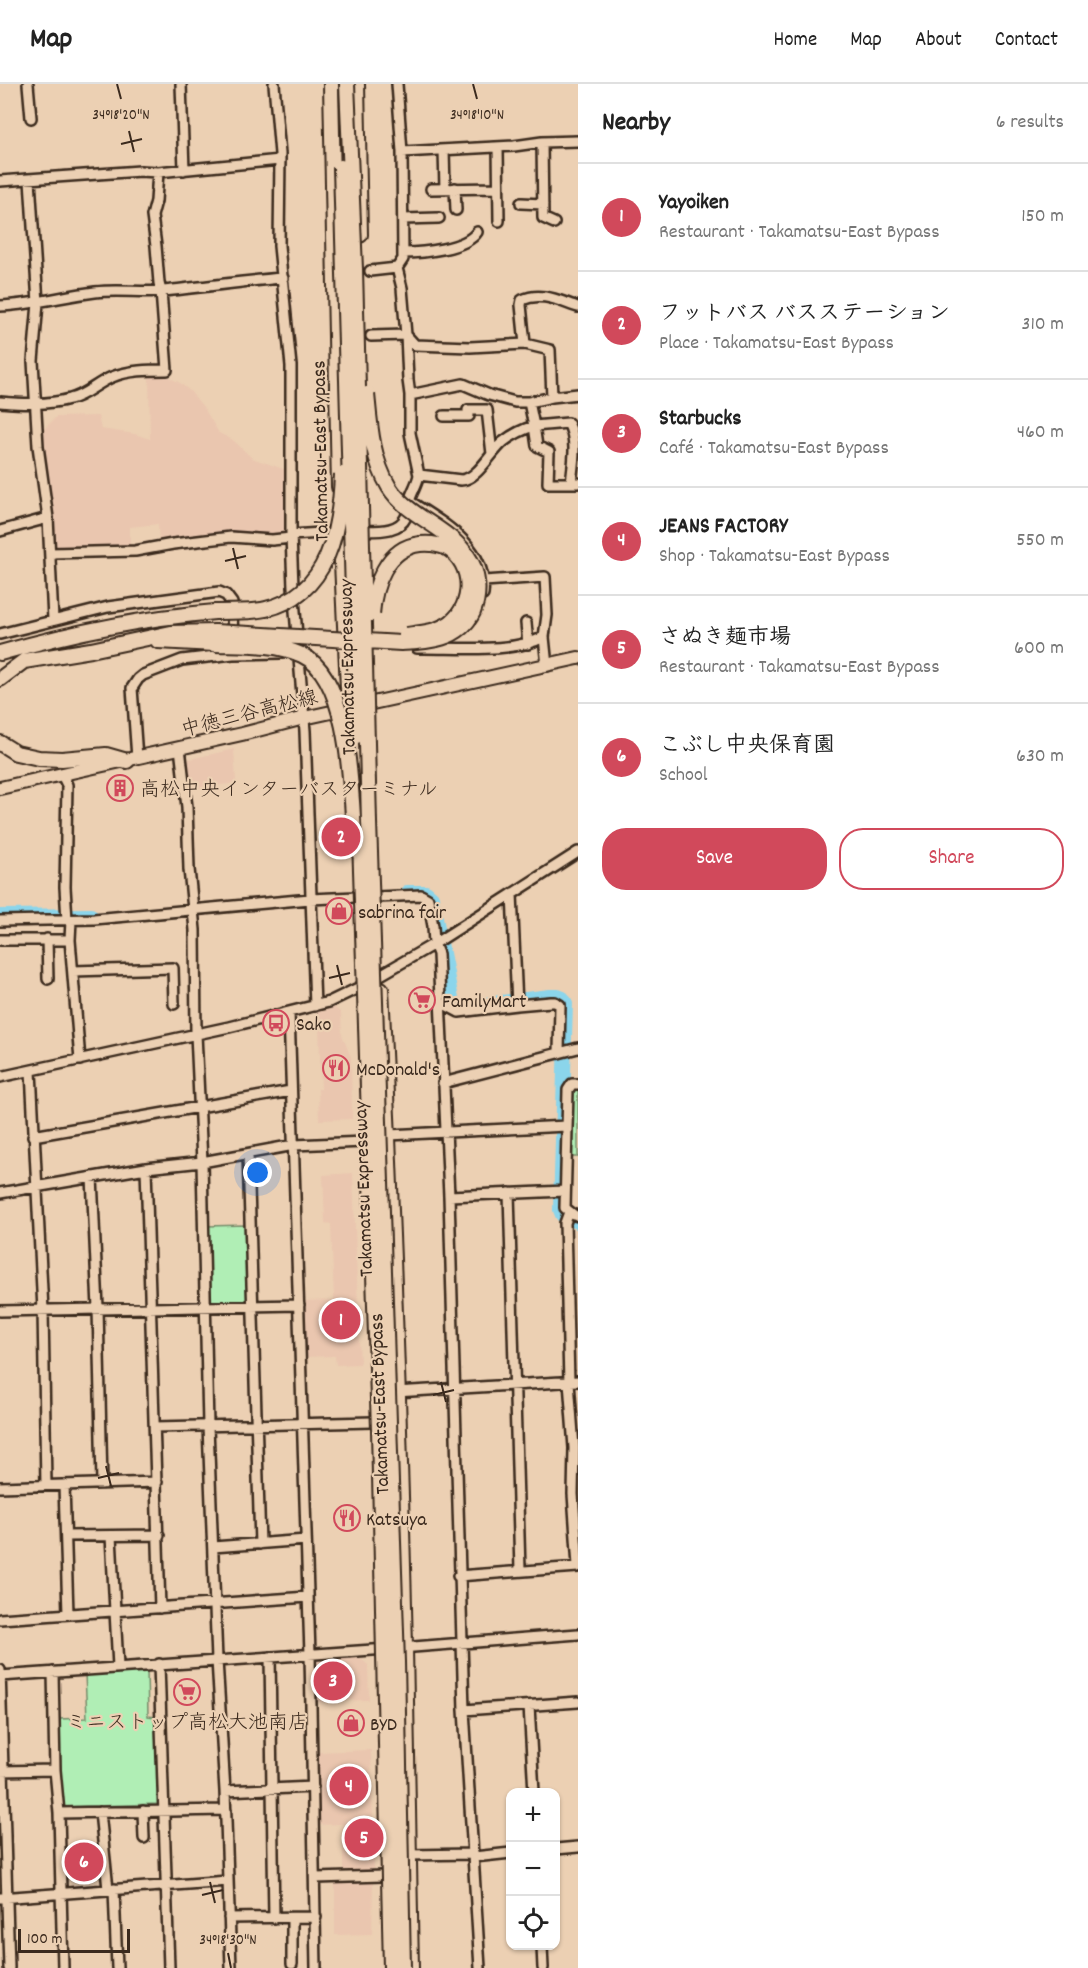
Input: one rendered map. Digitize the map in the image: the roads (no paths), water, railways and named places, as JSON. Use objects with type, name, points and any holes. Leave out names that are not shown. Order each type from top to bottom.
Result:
[{"type":"highway","name":"Takamatsu-East Bypass","points":[[331,84],[340,532],[350,708],[373,1422],[385,1968]]},
{"type":"highway","name":"Takamatsu Expressway","points":[[339,84],[362,931],[380,1442],[391,1968]]},
{"type":"highway","name":"Takamatsu Expressway","points":[[347,84],[355,269],[369,833],[398,1662],[403,1968]]},
{"type":"highway","name":"Takamatsu-East Bypass","points":[[357,84],[369,648],[398,1392],[411,1968]]},
{"type":"highway","points":[[215,628],[424,643],[444,638],[460,628],[472,615],[478,598],[478,579],[470,558],[457,543],[401,502],[379,466],[371,430],[355,269]]},
{"type":"highway","points":[[215,628],[251,611],[278,605],[300,592],[317,574],[330,551],[334,536],[341,486],[342,448],[349,433]]},
{"type":"highway","points":[[0,661],[24,661],[171,633],[215,628],[400,636],[438,629],[450,622],[462,610],[468,595],[468,579],[461,563],[448,549],[436,544],[416,545],[397,554],[384,569],[373,596],[372,615],[364,630]]},
{"type":"highway","points":[[0,653],[86,632],[174,615],[262,646],[302,655],[314,664],[328,681],[339,710],[347,750],[362,931]]},
{"type":"highway","points":[[0,679],[24,661]]},
{"type":"highway","points":[[0,743],[16,753],[39,758],[62,759],[106,755],[132,759]]},
{"type":"main road","name":"中徳三谷高松線","points":[[0,788],[578,658]]},
{"type":"street","points":[[28,84],[30,118]]},
{"type":"street","points":[[181,84],[184,170]]},
{"type":"street","points":[[274,84],[280,160],[279,246],[291,366],[291,537],[304,718],[315,1006]]},
{"type":"street","points":[[50,553],[135,551],[231,537],[272,540],[395,528],[402,524],[419,475],[410,433],[406,335],[402,288],[397,268],[404,254],[402,152],[397,84]]},
{"type":"street","points":[[402,152],[578,141]]},
{"type":"street","points":[[542,142],[543,218],[554,223]]},
{"type":"street","points":[[498,147],[499,221]]},
{"type":"street","points":[[444,150],[445,189]]},
{"type":"street","points":[[0,181],[140,171],[158,172],[280,160]]},
{"type":"street","points":[[0,402],[36,404],[78,397],[111,377],[125,373],[167,370],[152,216],[156,201],[158,172]]},
{"type":"street","points":[[30,180],[38,303],[33,361],[38,446],[48,518],[52,620]]},
{"type":"street","points":[[455,188],[456,210]]},
{"type":"street","points":[[431,189],[498,188]]},
{"type":"street","points":[[521,203],[543,204]]},
{"type":"street","points":[[403,219],[439,218]]},
{"type":"street","points":[[404,254],[422,253],[464,243],[477,232]]},
{"type":"street","points":[[370,272],[397,268]]},
{"type":"street","points":[[0,306],[38,303],[110,290],[161,291],[246,280],[283,278]]},
{"type":"street","points":[[525,344],[520,305],[522,300],[532,296],[545,296],[578,307]]},
{"type":"street","points":[[371,336],[406,335],[415,345],[470,347],[525,344],[550,350],[552,396]]},
{"type":"street","points":[[410,395],[463,384],[514,402],[529,402],[552,396],[578,394]]},
{"type":"street","points":[[419,475],[467,480],[504,441],[527,428],[534,426],[568,423],[576,438],[574,483],[548,483],[549,452],[537,446],[534,426],[529,402]]},
{"type":"street","points":[[444,416],[469,416],[468,410],[487,410],[492,454]]},
{"type":"street","points":[[409,501],[464,540],[474,552],[481,566],[484,581],[484,593],[473,619],[457,636],[429,648]]},
{"type":"street","points":[[0,531],[48,518]]},
{"type":"street","points":[[484,581],[545,577],[547,615],[544,637],[547,666]]},
{"type":"street","points":[[0,634],[108,607],[177,602],[219,592],[230,598],[232,603],[233,654]]},
{"type":"street","points":[[526,623],[528,644]]},
{"type":"street","points":[[369,648],[453,649],[528,644],[544,637]]},
{"type":"street","points":[[132,759],[132,688],[143,675],[182,656],[299,652]]},
{"type":"street","points":[[180,748],[187,807],[193,907],[208,1426],[231,1968]]},
{"type":"street","points":[[62,775],[67,785],[65,887],[80,1060]]},
{"type":"street","points":[[0,1077],[289,1013],[329,1002],[380,976],[578,852]]},
{"type":"street","points":[[512,894],[517,1002]]},
{"type":"street","points":[[377,897],[422,895],[428,899],[438,941],[455,1389],[458,1576],[480,1968]]},
{"type":"street","points":[[0,921],[68,918],[310,896],[356,897]]},
{"type":"street","points":[[47,939],[48,979]]},
{"type":"street","points":[[0,940],[70,940]]},
{"type":"street","points":[[74,971],[173,968],[174,1004]]},
{"type":"street","points":[[440,1002],[459,1012],[517,1002],[555,1002],[560,1005],[563,1052]]},
{"type":"street","points":[[289,1013],[310,1654],[316,1968]]},
{"type":"street","points":[[443,1083],[578,1048]]},
{"type":"street","points":[[31,1071],[43,1310],[46,1485]]},
{"type":"street","points":[[458,1576],[578,1566],[573,1494],[570,1216],[565,1208],[561,1191],[568,1090],[572,1084],[578,1084]]},
{"type":"street","points":[[33,1136],[291,1091]]},
{"type":"street","points":[[389,1136],[564,1126]]},
{"type":"street","points":[[0,1193],[146,1168],[202,1162],[294,1145],[364,1142]]},
{"type":"street","points":[[248,1154],[260,1544]]},
{"type":"street","points":[[146,1168],[160,1608]]},
{"type":"street","points":[[92,1178],[102,1484]]},
{"type":"street","points":[[448,1196],[561,1191]]},
{"type":"street","points":[[509,1193],[520,1570]]},
{"type":"street","points":[[0,1311],[299,1305]]},
{"type":"street","points":[[372,1392],[573,1382]]},
{"type":"street","points":[[154,1427],[373,1422]]},
{"type":"street","points":[[0,1487],[157,1482]]},
{"type":"street","points":[[64,1485],[68,1614]]},
{"type":"street","points":[[66,1536],[159,1535]]},
{"type":"street","points":[[111,1536],[118,1667]]},
{"type":"street","points":[[213,1547],[306,1540]]},
{"type":"street","points":[[0,1619],[308,1597]]},
{"type":"street","points":[[0,1676],[578,1634]]},
{"type":"street","points":[[270,1657],[274,1917]]},
{"type":"street","points":[[159,1664],[169,1968]]},
{"type":"street","points":[[0,1670],[3,1897],[9,1968]]},
{"type":"street","points":[[54,1672],[55,1770],[59,1813],[63,1968]]},
{"type":"street","points":[[464,1710],[578,1702]]},
{"type":"street","points":[[529,1706],[534,1788]]},
{"type":"street","points":[[2,1771],[55,1770]]},
{"type":"street","points":[[225,1791],[313,1787]]},
{"type":"street","points":[[59,1813],[226,1810]]},
{"type":"street","points":[[143,1811],[144,1838]]},
{"type":"street","points":[[100,1812],[111,1889],[117,1968]]},
{"type":"street","points":[[560,1849],[578,1847]]},
{"type":"street","points":[[408,1855],[474,1856],[506,1853]]},
{"type":"street","points":[[316,1878],[383,1876]]},
{"type":"street","points":[[3,1897],[228,1881]]},
{"type":"street","points":[[230,1918],[316,1917]]},
{"type":"street","points":[[292,1918],[292,1964]]},
{"type":"street","points":[[542,1950],[543,1968]]},
{"type":"waterway","points":[[407,892],[426,892],[432,897],[454,1003],[461,1007],[550,996],[563,998],[566,1003],[560,1210],[562,1215],[578,1222]]},
{"type":"waterway","points":[[0,916],[91,915]]},
{"type":"tunnel","points":[[177,606],[182,651]]},
{"type":"place","name":"高松中央インターバスターミナル","points":[[120,788]]},
{"type":"place","name":"フットバス バスステーション","points":[[341,837]]},
{"type":"place","name":"sabrina fair","points":[[339,911]]},
{"type":"place","name":"FamilyMart","points":[[422,1000]]},
{"type":"place","name":"Sako","points":[[276,1023]]},
{"type":"place","name":"McDonald's","points":[[336,1068]]},
{"type":"place","name":"Yayoiken","points":[[341,1320]]},
{"type":"place","name":"Katsuya","points":[[347,1518]]},
{"type":"place","name":"Starbucks","points":[[333,1681]]},
{"type":"place","name":"ミニストップ高松大池南店","points":[[187,1692]]},
{"type":"place","name":"BYD","points":[[351,1723]]},
{"type":"place","name":"JEANS FACTORY","points":[[349,1786]]},
{"type":"place","name":"さぬき麺市場","points":[[364,1838]]},
{"type":"place","name":"こぶし中央保育園","points":[[84,1862]]}]
